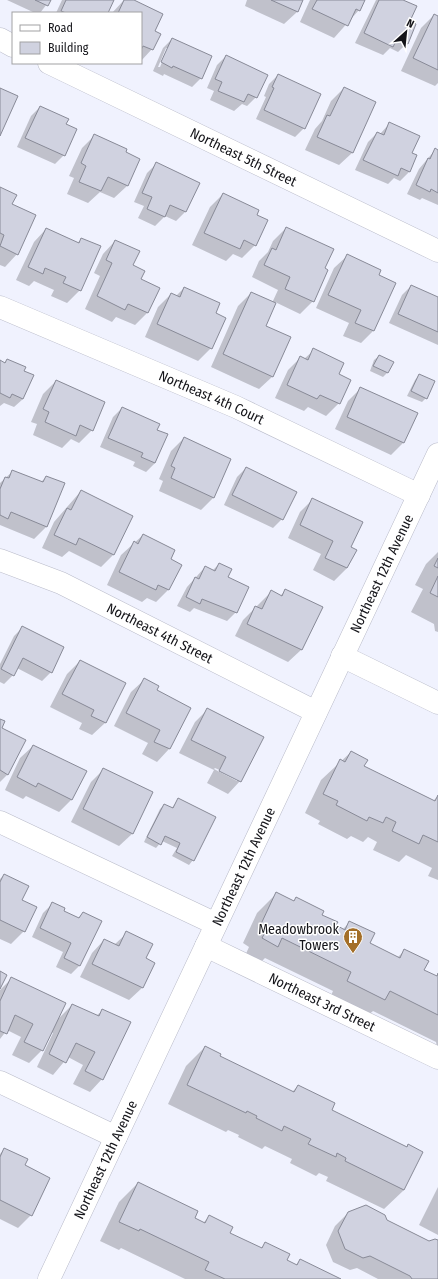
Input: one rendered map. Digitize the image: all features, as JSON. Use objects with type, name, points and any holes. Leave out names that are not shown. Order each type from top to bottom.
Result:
[{"type":"street","points":[[0,40],[12,46]]},
{"type":"street","name":"Northeast 5th Street","points":[[51,64],[438,251]]},
{"type":"street","name":"Northeast 4th Court","points":[[0,307],[236,407],[419,495]]},
{"type":"street","name":"Northeast 12th Avenue","points":[[49,1279],[438,454]]},
{"type":"street","name":"Northeast 4th Street","points":[[0,560],[60,583],[316,712]]},
{"type":"street","points":[[342,656],[438,703]]},
{"type":"street","points":[[0,822],[216,924]]},
{"type":"street","name":"Northeast 3rd Street","points":[[206,946],[438,1058]]},
{"type":"street","points":[[0,1082],[116,1137]]},
{"type":"building","points":[[35,0],[51,0],[48,6]]},
{"type":"building","points":[[66,0],[114,0],[108,12],[61,11]]},
{"type":"building","points":[[124,0],[134,0],[163,14],[155,31],[161,34],[153,50],[143,46],[142,48],[142,12],[118,12]]},
{"type":"building","points":[[271,0],[303,0],[298,12]]},
{"type":"building","points":[[317,0],[365,0],[360,11],[356,9],[348,26],[312,9]]},
{"type":"building","points":[[379,0],[403,0],[417,6],[410,21],[416,24],[408,44],[397,39],[393,47],[364,33]]},
{"type":"building","points":[[434,14],[438,16],[438,70],[413,58]]},
{"type":"building","points":[[172,38],[212,56],[202,79],[173,66],[172,68],[161,62]]},
{"type":"building","points":[[226,55],[268,75],[257,98],[248,94],[244,102],[218,91],[222,82],[215,79]]},
{"type":"building","points":[[278,74],[321,94],[305,129],[264,110],[274,88],[272,87]]},
{"type":"building","points":[[344,87],[376,102],[353,153],[317,137],[327,115],[330,116]]},
{"type":"building","points":[[0,88],[18,96],[0,136]]},
{"type":"building","points":[[40,106],[69,119],[66,124],[77,129],[65,156],[25,138]]},
{"type":"building","points":[[389,122],[420,136],[412,153],[417,155],[410,172],[401,168],[398,176],[363,160],[377,132],[384,135]]},
{"type":"building","points":[[94,134],[127,149],[126,152],[140,159],[128,186],[108,177],[101,191],[79,182],[86,166],[81,163]]},
{"type":"building","points":[[435,148],[438,150],[438,193],[431,189],[430,192],[416,185],[428,158],[430,159]]},
{"type":"building","points":[[156,162],[200,183],[186,212],[170,205],[165,217],[147,209],[152,197],[142,193]]},
{"type":"building","points":[[0,187],[17,195],[12,204],[36,215],[18,255],[0,246],[4,235],[0,233]]},
{"type":"building","points":[[223,193],[259,210],[257,215],[268,220],[256,246],[244,240],[240,249],[204,233]]},
{"type":"building","points":[[286,227],[334,249],[325,268],[328,270],[314,302],[285,289],[290,277],[264,265],[272,248],[276,250]]},
{"type":"building","points":[[46,228],[79,243],[81,238],[101,246],[81,291],[63,283],[66,277],[45,268],[43,274],[28,267]]},
{"type":"building","points":[[115,240],[140,251],[133,265],[145,271],[141,279],[160,288],[148,313],[128,304],[125,310],[97,296],[112,263],[106,260]]},
{"type":"building","points":[[347,254],[381,270],[379,275],[396,283],[374,331],[355,323],[361,310],[328,295]]},
{"type":"building","points":[[411,285],[438,297],[438,332],[398,314]]},
{"type":"building","points":[[184,287],[220,303],[216,313],[226,318],[212,349],[157,324],[171,293],[180,297]]},
{"type":"building","points":[[251,292],[276,303],[266,326],[291,337],[273,377],[223,354]]},
{"type":"building","points":[[313,348],[344,363],[339,374],[351,380],[340,404],[320,395],[317,399],[287,385],[300,356],[308,360]]},
{"type":"building","points":[[379,355],[394,362],[388,373],[373,366]]},
{"type":"building","points":[[7,359],[26,367],[24,371],[34,375],[23,399],[12,394],[10,398],[0,393],[0,360],[5,363]]},
{"type":"building","points":[[419,374],[435,381],[427,399],[411,391]]},
{"type":"building","points":[[56,380],[105,402],[93,431],[80,425],[76,436],[45,422],[49,412],[43,409]]},
{"type":"building","points":[[360,387],[418,413],[404,443],[347,417]]},
{"type":"building","points":[[122,407],[160,424],[157,430],[168,434],[155,463],[141,457],[143,453],[108,438]]},
{"type":"building","points":[[184,437],[231,459],[214,498],[171,478],[175,468],[171,466]]},
{"type":"building","points":[[246,467],[297,492],[283,520],[232,495]]},
{"type":"building","points":[[12,470],[43,482],[46,476],[65,483],[47,527],[11,512],[8,519],[0,515],[0,489],[5,477],[9,478]]},
{"type":"building","points":[[81,490],[133,516],[114,555],[79,538],[76,545],[54,535],[67,508],[71,510]]},
{"type":"building","points":[[312,498],[363,522],[351,547],[357,550],[347,568],[325,558],[333,541],[300,525]]},
{"type":"building","points":[[143,534],[175,550],[171,559],[182,565],[169,590],[158,585],[156,590],[119,572],[134,541],[138,544]]},
{"type":"building","points":[[438,558],[438,568],[434,566]]},
{"type":"building","points":[[219,563],[232,569],[228,577],[249,587],[237,613],[202,599],[200,604],[186,597],[195,577],[199,579],[205,566],[215,571]]},
{"type":"building","points":[[438,576],[438,597],[430,593]]},
{"type":"building","points":[[285,589],[323,607],[302,650],[247,624],[255,606],[262,609],[271,590],[282,596]]},
{"type":"building","points":[[22,626],[64,647],[52,673],[23,658],[14,676],[1,669]]},
{"type":"building","points":[[80,660],[126,683],[106,723],[91,716],[94,710],[62,694]]},
{"type":"building","points":[[144,678],[159,686],[157,690],[191,708],[170,749],[154,742],[160,730],[126,713]]},
{"type":"building","points":[[207,708],[264,737],[241,782],[219,771],[226,757],[191,740]]},
{"type":"building","points":[[0,719],[5,721],[2,728],[26,740],[8,775],[0,770]]},
{"type":"building","points":[[33,745],[87,771],[72,800],[38,783],[36,787],[17,777]]},
{"type":"building","points":[[351,751],[368,760],[364,766],[435,801],[438,795],[438,842],[423,835],[419,844],[392,831],[396,822],[386,817],[383,823],[369,817],[367,821],[336,805],[338,801],[323,794],[340,759],[345,762]]},
{"type":"building","points":[[103,768],[153,792],[133,834],[83,809]]},
{"type":"building","points":[[178,798],[216,817],[194,861],[176,852],[180,843],[165,836],[161,845],[147,837],[164,804],[173,808]]},
{"type":"building","points":[[4,874],[29,886],[22,900],[37,907],[25,932],[0,920],[0,882]]},
{"type":"building","name":"Meadowbrook Towers","points":[[276,892],[294,901],[296,897],[324,911],[322,915],[338,922],[336,925],[345,930],[349,921],[375,933],[370,943],[400,958],[404,949],[429,961],[424,970],[437,976],[438,973],[438,1015],[390,991],[385,1000],[347,981],[351,972],[282,938],[278,947],[262,938],[268,927],[261,924]]},
{"type":"building","points":[[52,902],[65,908],[64,911],[79,918],[83,912],[102,921],[80,966],[64,958],[71,943],[40,928]]},
{"type":"building","points":[[126,931],[153,944],[146,958],[155,963],[143,988],[92,964],[104,939],[119,946]]},
{"type":"building","points":[[0,971],[7,975],[0,989]]},
{"type":"building","points":[[11,977],[66,1003],[43,1051],[24,1042],[33,1024],[15,1015],[7,1034],[0,1031],[0,1001]]},
{"type":"building","points":[[72,1004],[99,1016],[102,1009],[131,1022],[103,1080],[85,1071],[95,1052],[76,1043],[66,1063],[49,1054]]},
{"type":"building","points":[[205,1046],[221,1054],[220,1056],[294,1092],[298,1085],[335,1103],[332,1110],[407,1147],[408,1144],[423,1152],[404,1190],[345,1161],[346,1158],[337,1153],[336,1157],[308,1144],[311,1139],[284,1126],[282,1131],[256,1118],[257,1116],[247,1111],[246,1113],[187,1085]]},
{"type":"building","points":[[4,1148],[28,1159],[25,1165],[50,1178],[32,1216],[0,1200],[0,1157]]},
{"type":"building","points":[[138,1182],[198,1211],[195,1218],[205,1223],[209,1215],[233,1227],[230,1233],[262,1248],[265,1242],[290,1254],[287,1260],[297,1265],[300,1259],[341,1279],[225,1279],[205,1270],[209,1262],[140,1229],[139,1231],[119,1222]]},
{"type":"building","points":[[366,1205],[385,1215],[387,1220],[429,1241],[435,1239],[438,1240],[438,1279],[412,1279],[410,1276],[370,1256],[363,1258],[345,1249],[338,1231],[348,1212]]},
{"type":"place","name":"Meadowbrook Towers","points":[[353,954]]}]
